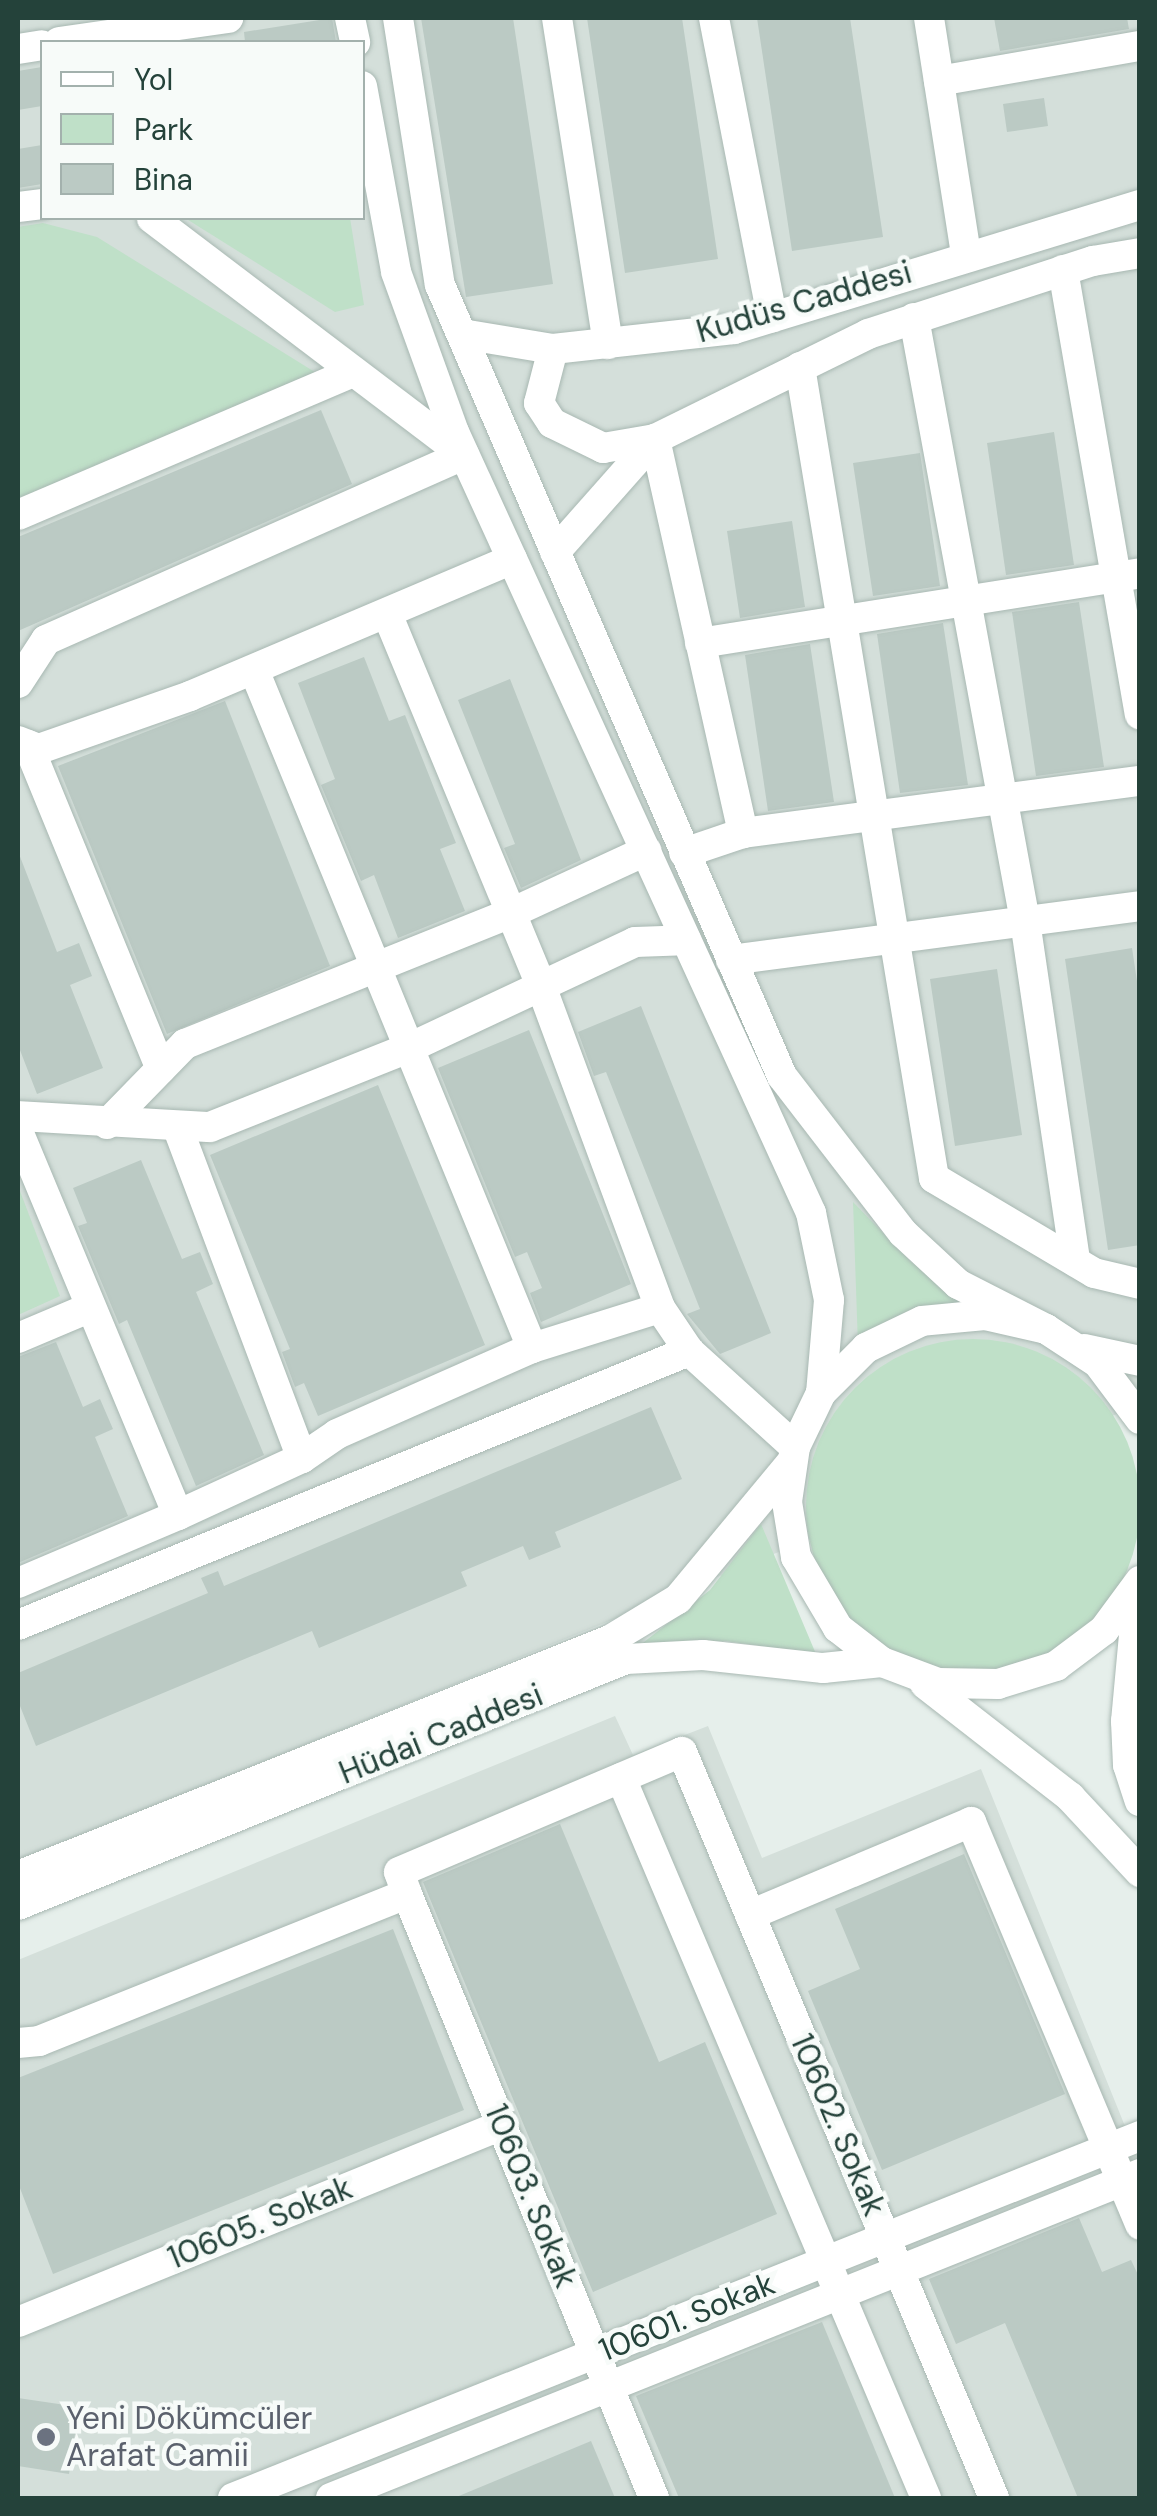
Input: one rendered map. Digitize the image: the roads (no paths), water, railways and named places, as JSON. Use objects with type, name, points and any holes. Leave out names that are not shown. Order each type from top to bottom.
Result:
[{"type":"street","points":[[67,40],[98,32],[228,18]]},
{"type":"street","points":[[398,18],[440,284],[782,1076],[903,1233],[958,1284],[1079,1348],[1115,1380],[1140,1419]]},
{"type":"street","points":[[557,18],[608,344]]},
{"type":"street","points":[[714,18],[772,316]]},
{"type":"street","points":[[929,18],[966,254]]},
{"type":"street","points":[[939,81],[1140,46]]},
{"type":"street","points":[[365,116],[369,155],[396,272],[464,454],[811,1213],[829,1300],[821,1393],[793,1455],[789,1530],[806,1583],[838,1628],[984,1725],[1056,1785],[1140,1872]]},
{"type":"street","name":"Kudüs Caddesi","points":[[462,334],[553,348],[734,329],[966,254],[1140,205]]},
{"type":"street","points":[[155,220],[464,454]]},
{"type":"street","name":"Kudüs Caddesi","points":[[555,552],[655,439],[800,367],[914,318],[1093,260],[1140,252]]},
{"type":"street","points":[[1093,260],[1140,266]]},
{"type":"street","points":[[1064,270],[1128,575],[1140,714]]},
{"type":"street","points":[[914,318],[1025,922],[1075,1261]]},
{"type":"street","points":[[553,348],[539,403],[552,423],[603,448],[655,439],[742,833]]},
{"type":"street","points":[[800,367],[934,1178],[1094,1273],[1140,1284]]},
{"type":"street","points":[[18,514],[352,372]]},
{"type":"street","points":[[18,683],[46,640],[464,454]]},
{"type":"street","points":[[22,743],[39,750],[254,670],[388,616],[512,559]]},
{"type":"street","points":[[700,643],[1128,575]]},
{"type":"street","points":[[388,616],[541,986],[660,1308],[689,1351],[793,1455]]},
{"type":"street","points":[[254,670],[532,1348]]},
{"type":"street","points":[[22,743],[161,1069]]},
{"type":"street","points":[[684,853],[742,833],[873,821],[1002,796],[1140,782]]},
{"type":"street","points":[[107,1124],[185,1044],[511,914],[646,851]]},
{"type":"street","points":[[731,960],[1140,906]]},
{"type":"street","points":[[18,1116],[210,1127],[408,1048],[635,942],[686,940]]},
{"type":"street","points":[[177,1126],[302,1458]]},
{"type":"street","points":[[18,1131],[178,1515]]},
{"type":"street","points":[[18,1338],[89,1308]]},
{"type":"street","points":[[18,1583],[178,1515],[302,1458],[337,1434],[532,1348],[660,1308]]},
{"type":"street","points":[[821,1393],[866,1348],[922,1321],[985,1315],[1046,1329]]},
{"type":"street","points":[[1079,1348],[1140,1361]]},
{"type":"street","points":[[18,1625],[689,1351]]},
{"type":"street","name":"Hüdai Caddesi","points":[[18,1876],[610,1640],[678,1599],[793,1455]]},
{"type":"street","points":[[896,1668],[968,1686],[1042,1672],[1104,1630],[1139,1582]]},
{"type":"street","points":[[1138,1793],[1126,1721],[1139,1582]]},
{"type":"street","name":"Hüdai Caddesi","points":[[18,1905],[626,1658],[703,1655],[823,1668],[896,1668]]},
{"type":"street","name":"10602. Sokak","points":[[926,2498],[621,1778],[682,1752],[994,2498]]},
{"type":"street","points":[[18,2043],[39,2040],[407,1894],[400,1872],[621,1778]]},
{"type":"street","points":[[750,1915],[970,1822],[1108,2149],[1130,2178],[1140,2225]]},
{"type":"street","name":"10603. Sokak","points":[[407,1894],[654,2498]]},
{"type":"street","name":"10605. Sokak","points":[[18,2322],[502,2124]]},
{"type":"street","name":"10601. Sokak","points":[[238,2498],[1140,2136]]},
{"type":"street","name":"10601. Sokak","points":[[330,2498],[395,2486],[609,2387],[1130,2178]]},
{"type":"street","points":[[378,2441],[395,2486]]},
{"type":"place","name":"Yeni Dökümcüler Arafat Camii","points":[[46,2437]]}]
